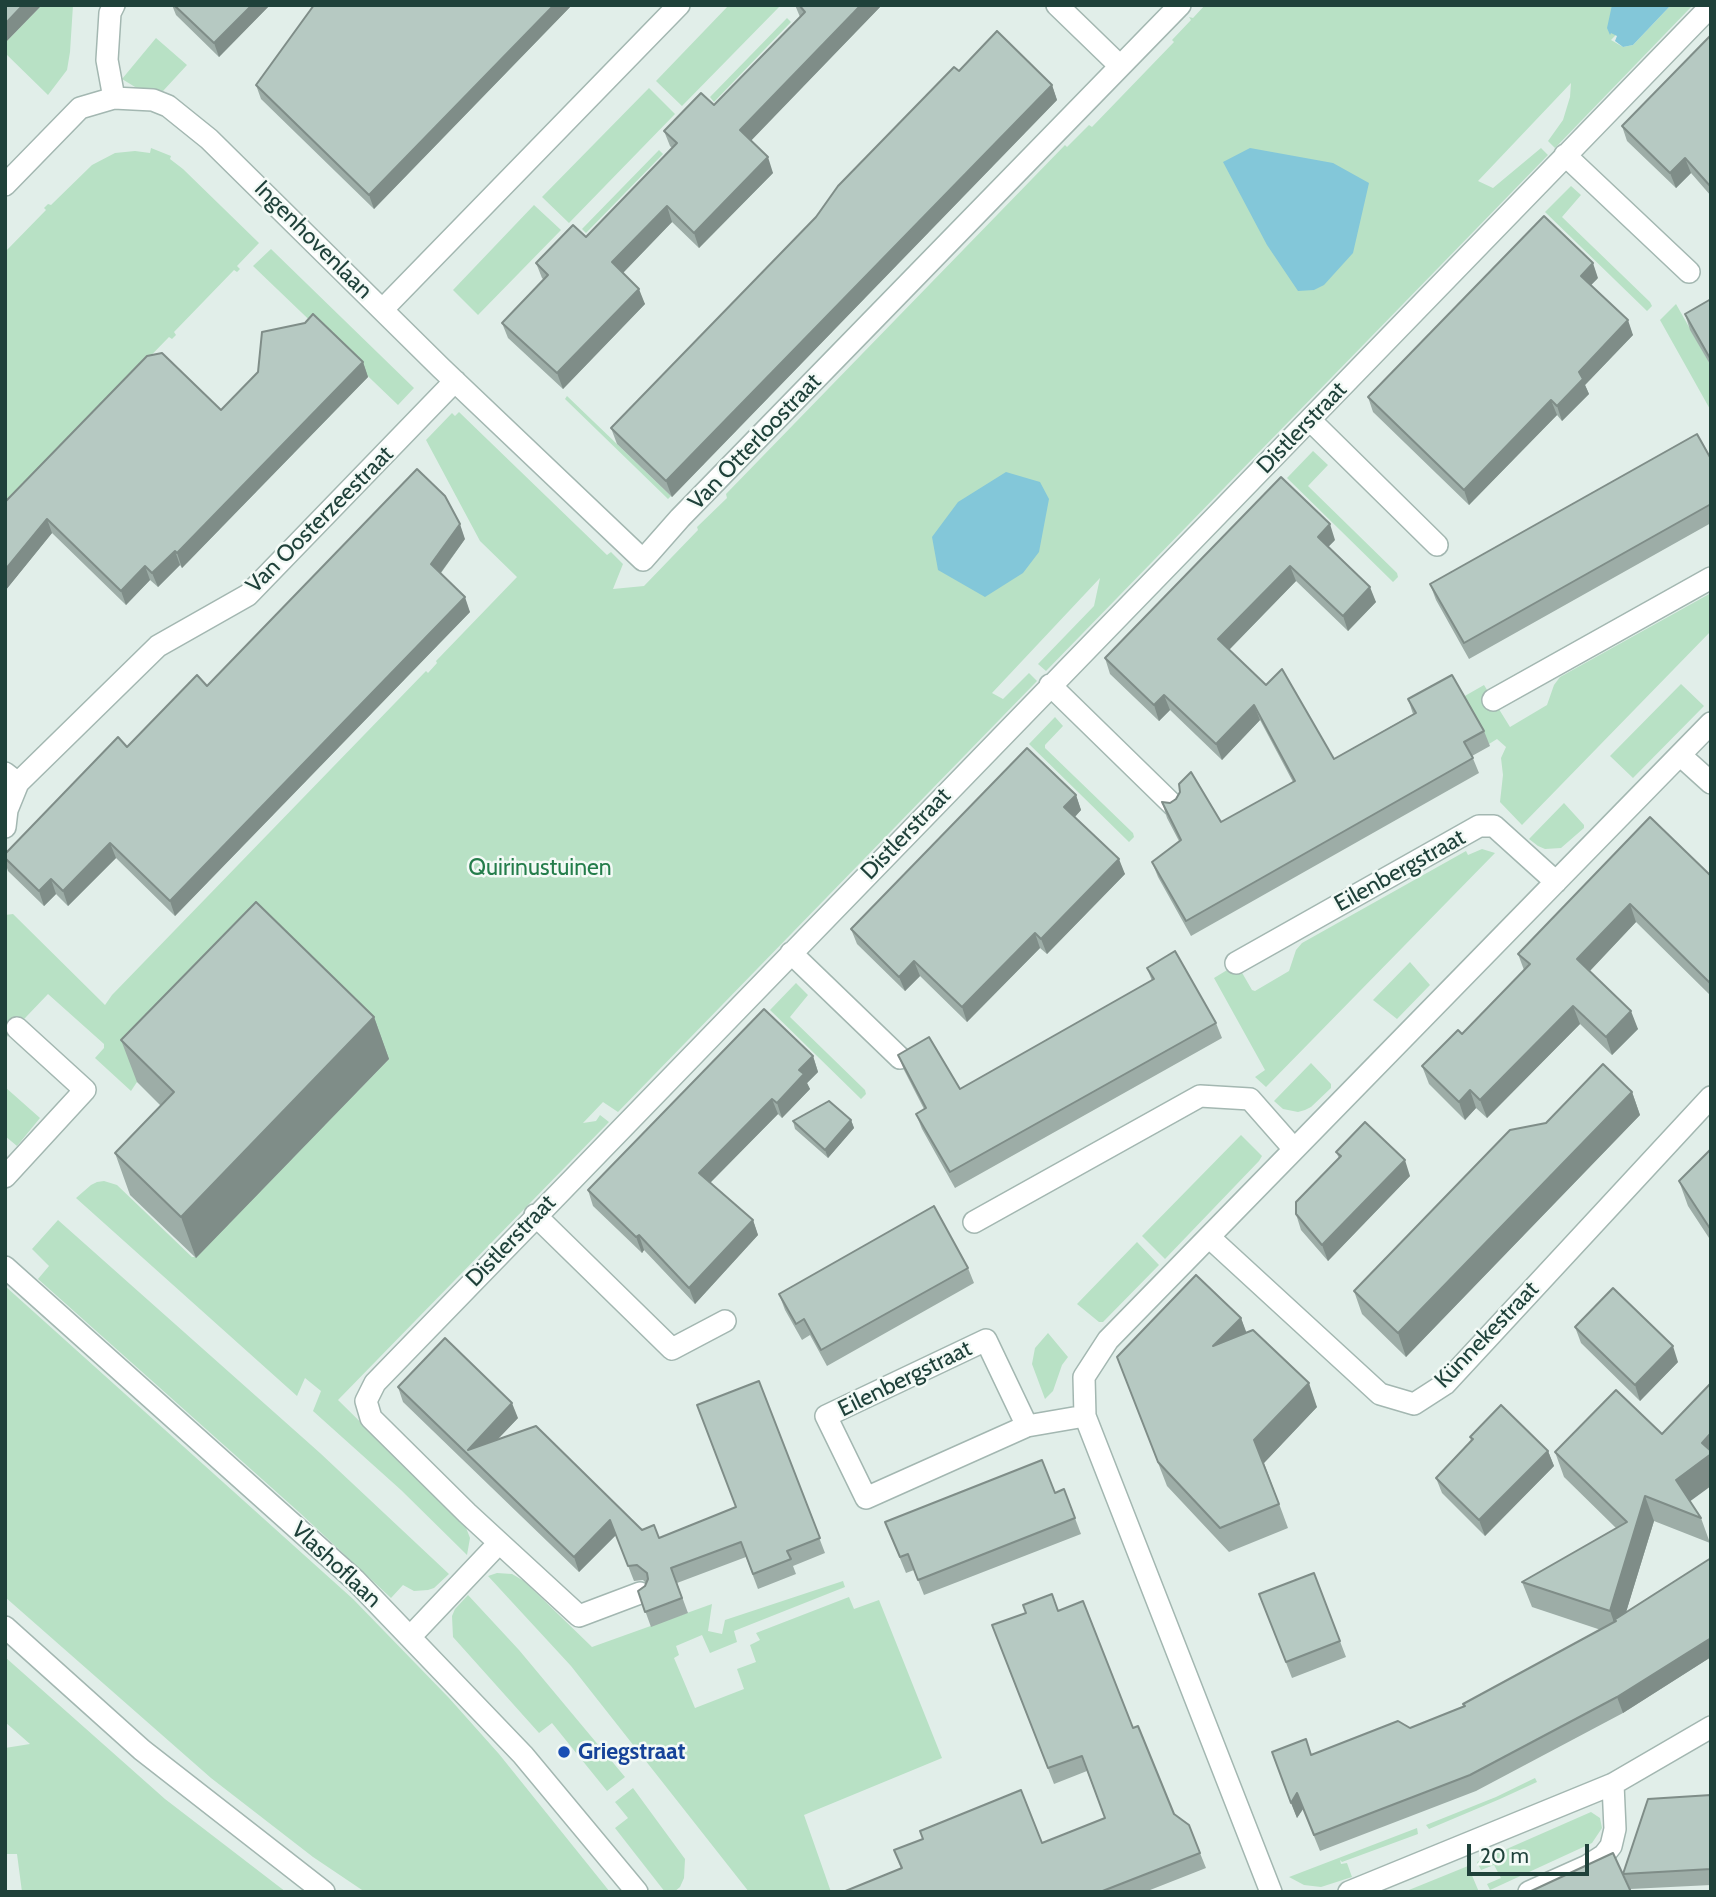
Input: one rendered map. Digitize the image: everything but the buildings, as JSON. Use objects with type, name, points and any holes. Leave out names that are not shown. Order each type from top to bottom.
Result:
[{"type":"street","points":[[114,5],[110,13],[107,60],[114,98]]},
{"type":"street","name":"Ingenhovenlaan","points":[[5,185],[80,107],[114,98],[153,100],[168,106],[209,138],[383,309],[679,5]]},
{"type":"street","points":[[1057,5],[1120,66]]},
{"type":"street","name":"Van Otterloostraat","points":[[383,309],[643,560],[1180,5]]},
{"type":"street","name":"Distlerstraat","points":[[640,1593],[579,1616],[499,1543],[371,1418],[366,1401],[374,1382],[1711,6]]},
{"type":"street","points":[[1565,155],[1689,272]]},
{"type":"street","name":"Van Oosterzeestraat","points":[[5,827],[12,778],[158,646],[248,595],[455,381]]},
{"type":"street","points":[[1310,420],[1437,545]]},
{"type":"street","points":[[1493,700],[1711,578]]},
{"type":"street","points":[[1050,685],[1173,805]]},
{"type":"street","points":[[1271,1892],[1085,1416],[1084,1377],[1108,1340],[1711,723]]},
{"type":"street","points":[[1680,755],[1711,783]]},
{"type":"street","name":"Eilenbergstraat","points":[[1236,963],[1479,826],[1494,826],[1556,882]]},
{"type":"street","points":[[791,953],[900,1058]]},
{"type":"street","points":[[5,1177],[85,1090],[17,1028]]},
{"type":"street","points":[[974,1222],[1200,1096],[1250,1099],[1294,1149]]},
{"type":"street","name":"Künnekestraat","points":[[1209,1237],[1380,1394],[1414,1404],[1445,1384],[1711,1097]]},
{"type":"street","points":[[535,1215],[672,1349],[725,1321]]},
{"type":"street","name":"Vlashoflaan","points":[[5,1267],[355,1580],[523,1755],[637,1892]]},
{"type":"street","name":"Eilenbergstraat","points":[[1027,1426],[986,1340],[826,1416],[866,1498],[1027,1426],[1085,1416]]},
{"type":"street","points":[[410,1637],[499,1543]]},
{"type":"street","points":[[5,1627],[142,1749],[324,1892]]},
{"type":"street","points":[[1349,1892],[1613,1784],[1711,1727]]},
{"type":"street","points":[[1529,1892],[1587,1866],[1604,1855],[1611,1846],[1615,1829],[1613,1784]]},
{"type":"green space","points":[[42,5],[73,5],[67,70],[48,95],[5,53],[5,43]]},
{"type":"green space","points":[[729,5],[781,5],[682,106],[656,81]]},
{"type":"green space","name":"Quirinustuinen","points":[[1205,5],[1645,5],[1611,40],[1623,47],[1633,45],[1671,5],[1693,5],[1555,148],[1548,141],[1563,120],[1571,83],[1478,181],[1493,188],[1541,148],[1548,155],[1046,671],[1038,664],[1094,606],[1100,578],[992,693],[1003,699],[1029,673],[1037,681],[618,1112],[603,1102],[583,1123],[596,1121],[600,1115],[609,1122],[338,1400],[465,1525],[470,1538],[467,1555],[401,1490],[313,1411],[321,1391],[305,1378],[297,1396],[76,1198],[97,1182],[117,1185],[192,1257],[196,1257],[389,1059],[137,1082],[131,1091],[95,1058],[104,1048],[104,1044],[48,994],[5,1039],[5,915],[13,914],[105,1005],[426,671],[428,673],[436,661],[517,577],[480,541],[426,440],[452,413],[455,416],[459,412],[607,555],[611,552],[623,564],[613,589],[644,586],[727,498],[726,494],[1065,145],[1067,147],[1089,125],[1092,127],[1174,42],[1172,40],[1191,20],[1189,17],[1193,18]]},
{"type":"green space","points":[[787,18],[791,22],[714,102],[710,97]]},
{"type":"green space","points":[[156,38],[187,65],[163,91],[140,90],[122,79]]},
{"type":"green space","points":[[649,88],[675,114],[569,223],[542,197]]},
{"type":"green space","points":[[151,148],[171,156],[170,159],[259,243],[237,266],[240,269],[237,272],[234,270],[174,332],[176,335],[172,339],[169,337],[5,505],[5,252],[46,210],[44,208],[48,204],[51,205],[92,165],[115,153],[150,153]]},
{"type":"green space","points":[[659,150],[663,154],[586,233],[582,229]]},
{"type":"green space","points":[[1571,186],[1581,195],[1562,217],[1650,302],[1652,306],[1647,311],[1545,212]]},
{"type":"green space","points":[[534,205],[561,230],[478,315],[453,290]]},
{"type":"green space","points":[[271,249],[414,388],[398,405],[253,266]]},
{"type":"green space","points":[[1676,304],[1711,366],[1711,411],[1660,320]]},
{"type":"green space","points":[[567,396],[671,496],[668,499],[565,399]]},
{"type":"green space","points":[[1313,451],[1328,465],[1308,486],[1397,573],[1398,577],[1393,582],[1287,478]]},
{"type":"green space","points":[[1711,593],[1711,631],[1522,825],[1500,802],[1503,775],[1501,758],[1506,747],[1497,739],[1489,744],[1463,697],[1484,685],[1510,727],[1547,705],[1560,677]]},
{"type":"green space","points":[[1681,684],[1704,706],[1633,778],[1610,756]]},
{"type":"green space","points":[[1055,717],[1063,726],[1045,748],[1133,833],[1134,837],[1129,842],[1029,744]]},
{"type":"green space","points":[[1564,803],[1584,828],[1561,848],[1545,849],[1538,846],[1529,839]]},
{"type":"green space","points":[[1482,849],[1495,853],[1266,1087],[1255,1077],[1265,1070],[1214,978],[1237,964],[1255,991],[1289,971],[1296,950],[1302,943],[1466,851],[1468,855]]},
{"type":"green space","points":[[1410,962],[1430,985],[1397,1019],[1373,1000]]},
{"type":"green space","points":[[796,983],[808,995],[790,1017],[865,1090],[866,1094],[861,1099],[770,1010]]},
{"type":"green space","points":[[1311,1063],[1331,1084],[1331,1088],[1305,1110],[1298,1112],[1283,1109],[1274,1101]]},
{"type":"green space","points":[[5,1087],[40,1118],[17,1146],[5,1136]]},
{"type":"green space","points":[[1241,1135],[1262,1156],[1259,1161],[1165,1259],[1142,1236]]},
{"type":"green space","points":[[58,1220],[320,1453],[449,1574],[428,1590],[414,1591],[403,1585],[391,1598],[38,1279],[49,1266],[32,1249]]},
{"type":"green space","points":[[1137,1242],[1159,1265],[1103,1322],[1099,1322],[1077,1304]]},
{"type":"green space","points":[[5,1286],[353,1599],[499,1754],[610,1892],[365,1892],[313,1857],[211,1778],[5,1597]]},
{"type":"green space","points":[[1048,1333],[1068,1357],[1062,1365],[1053,1391],[1045,1399],[1032,1364],[1035,1348]]},
{"type":"green space","points":[[497,1573],[512,1574],[524,1581],[592,1647],[712,1604],[708,1631],[722,1634],[725,1620],[843,1581],[845,1587],[734,1631],[737,1642],[710,1653],[702,1635],[676,1646],[679,1655],[674,1658],[695,1708],[744,1689],[737,1669],[756,1662],[750,1645],[760,1640],[756,1633],[849,1597],[854,1609],[879,1600],[942,1758],[804,1815],[831,1892],[749,1892],[571,1666],[488,1576]]},
{"type":"green space","points":[[468,1595],[519,1650],[625,1777],[607,1791],[552,1723],[539,1733],[453,1637],[452,1616]]},
{"type":"green space","points":[[5,1657],[165,1799],[286,1892],[22,1892],[17,1854],[5,1854],[5,1748],[30,1744],[5,1722]]},
{"type":"green space","points":[[1535,1778],[1537,1782],[1500,1799],[1429,1829],[1426,1825],[1496,1797]]},
{"type":"green space","points":[[633,1788],[685,1859],[684,1878],[674,1892],[665,1892],[615,1828],[628,1818],[615,1802]]},
{"type":"green space","points":[[1591,1812],[1600,1818],[1602,1828],[1592,1843],[1490,1890],[1487,1884],[1501,1878],[1494,1865],[1481,1870],[1477,1862]]},
{"type":"green space","points":[[1417,1828],[1418,1834],[1342,1862],[1340,1860],[1341,1864],[1347,1863],[1352,1877],[1321,1887],[1304,1885],[1289,1877]]},
{"type":"green space","points":[[1468,1866],[1479,1892],[1404,1892]]},
{"type":"water","points":[[1612,5],[1671,5],[1633,45],[1623,47],[1615,41],[1617,36],[1611,33],[1610,35],[1607,28]]},
{"type":"water","points":[[1250,148],[1333,163],[1369,183],[1353,253],[1324,285],[1314,290],[1298,291],[1267,245],[1223,162]]},
{"type":"water","points":[[1006,472],[1040,482],[1049,499],[1039,552],[1023,573],[985,597],[938,570],[932,537],[958,502]]},
{"type":"place","name":"Griegstraat","points":[[564,1752]]}]
